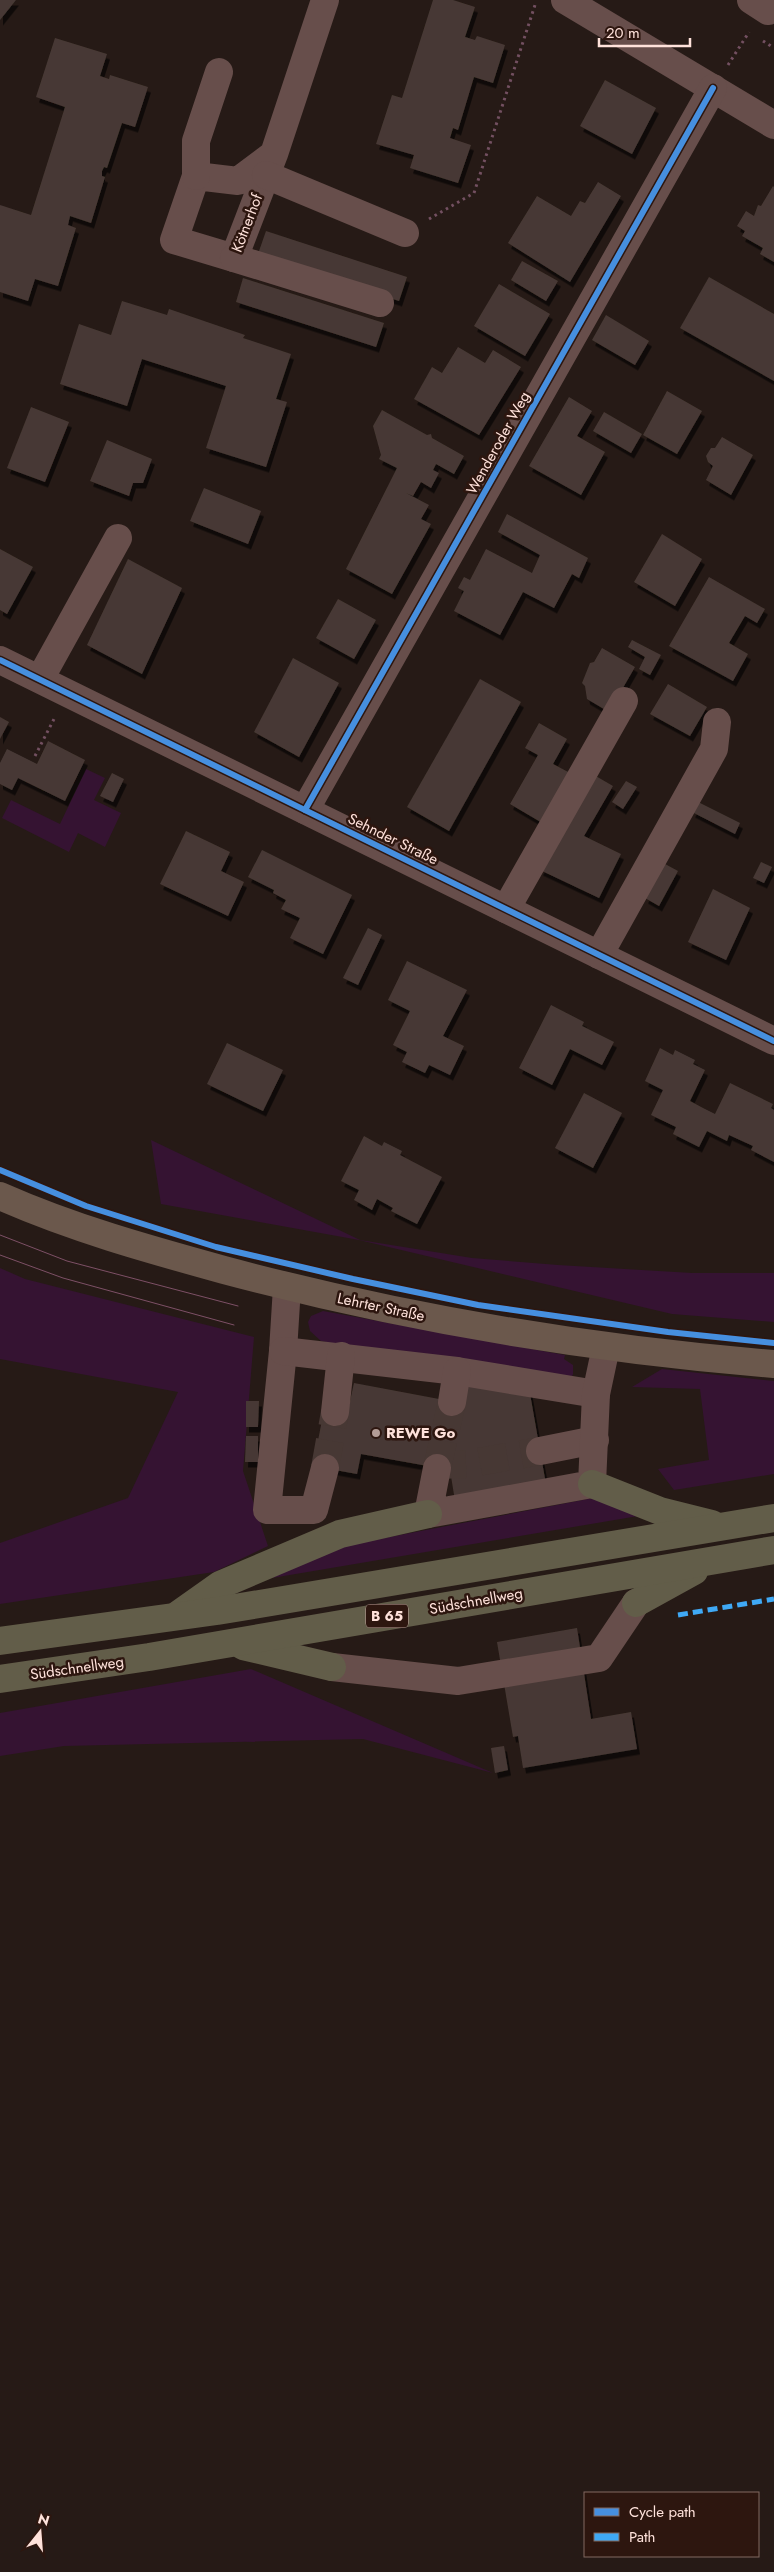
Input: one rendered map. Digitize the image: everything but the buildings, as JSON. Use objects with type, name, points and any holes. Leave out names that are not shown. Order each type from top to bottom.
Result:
[{"type":"highway","points":[[592,1484],[660,1511],[723,1527]]},
{"type":"highway","points":[[173,1618],[220,1585],[340,1534],[428,1514]]},
{"type":"highway","name":"B 65","points":[[0,1641],[173,1618],[774,1518]]},
{"type":"highway","name":"Südschnellweg","points":[[0,1679],[232,1643],[774,1550]]},
{"type":"highway","points":[[636,1603],[713,1561]]},
{"type":"highway","points":[[232,1643],[332,1666]]},
{"type":"main road","name":"Lehrter Straße","points":[[0,1196],[42,1214],[134,1245],[287,1287],[420,1316],[606,1347],[668,1355],[774,1364]]},
{"type":"street","name":"Kötnerhof","points":[[270,164],[238,181],[196,176],[174,240],[234,258],[270,164],[324,0]]},
{"type":"street","points":[[565,0],[774,125]]},
{"type":"street","points":[[751,0],[768,11],[774,2]]},
{"type":"street","points":[[196,176],[196,141],[219,72]]},
{"type":"street","name":"Wenderoder Weg","points":[[305,810],[713,88]]},
{"type":"street","points":[[270,164],[405,233]]},
{"type":"street","points":[[234,258],[380,303]]},
{"type":"street","points":[[40,679],[118,538]]},
{"type":"street","name":"Sehnder Straße","points":[[0,660],[774,1041]]},
{"type":"street","points":[[506,909],[624,701]]},
{"type":"street","points":[[599,955],[714,749],[717,722]]},
{"type":"street","points":[[287,1287],[284,1351],[267,1510],[314,1510],[325,1468]]},
{"type":"street","points":[[437,1468],[428,1514],[592,1484],[596,1394],[606,1347]]},
{"type":"street","points":[[284,1351],[341,1356],[457,1371],[596,1394]]},
{"type":"street","points":[[335,1412],[341,1356]]},
{"type":"street","points":[[452,1402],[457,1371]]},
{"type":"street","points":[[540,1451],[595,1440]]},
{"type":"street","points":[[332,1666],[458,1681],[599,1658],[636,1603]]},
{"type":"path","points":[[405,233],[474,193],[537,0]]},
{"type":"path","points":[[713,88],[749,32],[774,48]]},
{"type":"path","points":[[35,756],[67,693]]},
{"type":"shaded area","points":[[86,769],[105,778],[94,800],[121,813],[105,847],[78,833],[69,852],[2,818],[11,800],[60,824]]},
{"type":"shaded area","points":[[151,1140],[360,1240],[472,1258],[558,1265],[692,1273],[774,1273],[774,1322],[672,1314],[359,1240],[161,1204]]},
{"type":"shaded area","points":[[0,1268],[25,1279],[254,1337],[243,1471],[268,1546],[214,1572],[0,1604],[0,1543],[128,1498],[178,1392],[0,1359]]},
{"type":"shaded area","points":[[323,1311],[565,1355],[564,1359],[573,1365],[573,1374],[571,1379],[533,1382],[321,1341],[310,1331],[308,1322],[311,1316]]},
{"type":"shaded area","points":[[662,1369],[774,1381],[774,1474],[674,1490],[658,1469],[709,1460],[700,1389],[632,1387]]},
{"type":"shaded area","points":[[593,1498],[656,1513],[272,1578],[332,1548]]},
{"type":"shaded area","points":[[251,1669],[493,1773],[363,1739],[64,1746],[0,1756],[0,1713]]},
{"type":"tunnel","points":[[437,1468],[452,1402]]},
{"type":"tunnel","points":[[325,1468],[335,1412]]},
{"type":"tunnel","points":[[438,1465],[467,1464],[540,1451]]},
{"type":"tram line","points":[[0,1235],[67,1261],[238,1306]]},
{"type":"tram line","points":[[0,1255],[63,1278],[234,1325]]},
{"type":"marked path","points":[[678,1615],[774,1599]]},
{"type":"cycle path","points":[[305,810],[713,88]]},
{"type":"cycle path","points":[[0,660],[774,1041]]},
{"type":"cycle path","points":[[0,1170],[86,1206],[216,1247],[353,1279],[478,1305],[668,1332],[774,1343]]},
{"type":"place","name":"REWE Go","points":[[376,1433]]}]
